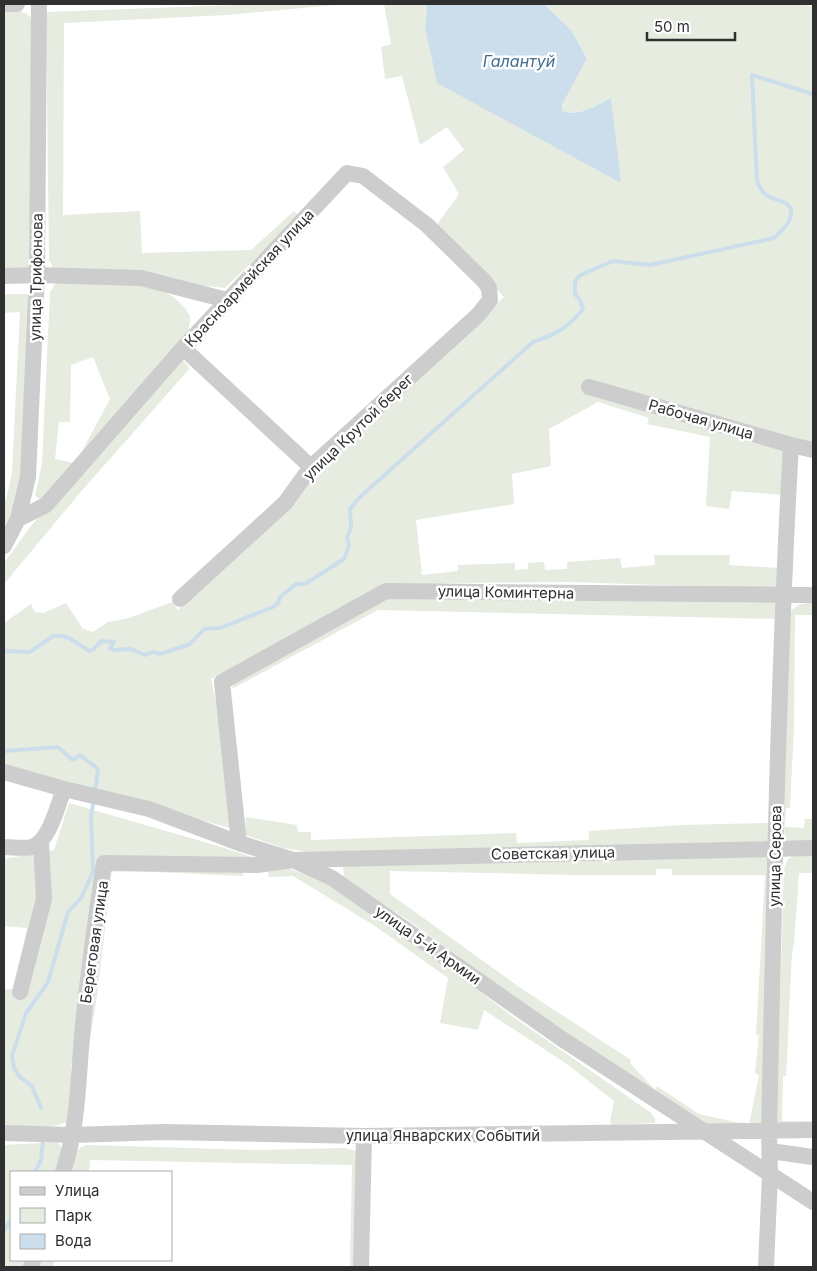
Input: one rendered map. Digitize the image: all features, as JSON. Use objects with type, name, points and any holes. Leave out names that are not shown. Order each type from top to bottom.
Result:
[{"type":"street","points":[[4,4],[17,4]]},
{"type":"street","name":"улица Трифонова","points":[[4,546],[18,519],[28,478],[37,275],[39,4]]},
{"type":"street","name":"Красноармейская улица","points":[[18,519],[46,505],[183,348],[347,173],[363,176],[427,225],[484,281],[491,296]]},
{"type":"street","points":[[4,276],[141,278],[227,300]]},
{"type":"street","name":"улица Крутой берег","points":[[180,599],[285,504],[312,468],[478,314],[490,300],[491,296]]},
{"type":"street","points":[[183,348],[312,468]]},
{"type":"street","name":"Рабочая улица","points":[[589,387],[813,450]]},
{"type":"street","name":"улица Серова","points":[[766,1267],[770,1175],[769,1132],[775,847],[783,594],[791,445]]},
{"type":"street","name":"улица Коминтерна","points":[[239,843],[222,682],[386,591],[813,595]]},
{"type":"street","name":"улица 5-й Армии","points":[[4,772],[64,789],[149,809],[239,843],[293,860],[332,878],[562,1040],[813,1202]]},
{"type":"street","points":[[4,847],[30,848],[41,842],[48,833],[64,789]]},
{"type":"street","points":[[20,992],[44,900],[41,842]]},
{"type":"street","name":"Советская улица","points":[[293,860],[775,847],[813,848]]},
{"type":"street","name":"Береговая улица","points":[[63,1171],[72,1134],[82,1025],[104,863],[257,865],[293,860]]},
{"type":"street","name":"улица Январских Событий","points":[[4,1133],[162,1132],[364,1136],[813,1130]]},
{"type":"street","points":[[361,1267],[364,1136]]},
{"type":"street","points":[[770,1151],[813,1157]]},
{"type":"green space","points":[[265,4],[345,4],[227,15],[64,23],[63,215],[140,211],[142,253],[251,250],[294,211],[299,217],[225,288],[54,269],[49,260],[46,12]]},
{"type":"green space","points":[[384,4],[427,4],[425,27],[620,183],[611,98],[580,112],[573,113],[562,110],[562,105],[587,57],[572,31],[544,4],[794,4],[813,6],[813,445],[585,394],[787,451],[783,495],[732,491],[729,509],[706,506],[710,437],[647,424],[649,418],[598,402],[549,429],[551,466],[512,474],[514,504],[416,520],[422,575],[458,571],[458,565],[515,563],[515,570],[528,569],[528,563],[544,562],[545,570],[567,569],[567,562],[620,558],[622,568],[655,565],[654,555],[730,555],[729,565],[780,568],[779,589],[569,582],[449,583],[371,593],[211,679],[224,738],[230,828],[4,767],[4,623],[31,604],[35,612],[43,613],[66,603],[83,629],[93,632],[108,622],[129,618],[172,602],[178,610],[279,518],[313,478],[417,377],[504,297],[436,226],[459,194],[443,167],[464,150],[447,127],[420,145],[402,76],[385,79],[381,47],[391,44]]},
{"type":"green space","points":[[4,11],[16,11],[27,14],[33,21],[34,275],[4,275]]},
{"type":"green space","points":[[64,282],[141,283],[160,289],[175,298],[190,316],[190,323],[188,332],[45,502],[35,496],[42,463],[50,292],[55,284]],"holes":[[[93,357],[110,399],[74,463],[55,459],[59,422],[70,422],[71,365]]]},
{"type":"green space","points":[[4,294],[33,294],[21,487],[4,538],[4,499],[6,499],[12,473],[20,312],[4,313]]},
{"type":"green space","points":[[180,357],[190,368],[79,494],[4,584],[4,563],[30,527]]},
{"type":"green space","points":[[388,598],[776,600],[780,619],[378,610],[232,689],[233,684]]},
{"type":"green space","points":[[813,603],[813,615],[795,615],[794,725],[790,808],[786,808],[785,827],[804,828],[805,819],[813,819],[813,844],[784,843],[788,613],[798,605]]},
{"type":"green space","points":[[69,803],[218,846],[305,874],[332,887],[445,965],[512,1016],[650,1112],[655,1118],[655,1123],[611,1125],[614,1101],[567,1064],[484,1010],[478,1030],[440,1023],[448,978],[375,926],[293,876],[269,877],[268,871],[243,871],[243,876],[112,870],[89,1046],[71,1065],[71,1087],[67,1121],[55,1126],[27,1127],[4,1125],[4,989],[13,989],[27,928],[4,926],[4,859],[54,850]]},
{"type":"green space","points":[[246,817],[297,825],[298,832],[311,832],[311,840],[516,833],[517,843],[589,840],[589,831],[682,825],[768,823],[768,843],[308,852],[284,848],[245,835]]},
{"type":"green space","points":[[796,855],[813,855],[813,873],[799,873],[786,1076],[783,1076],[782,1121],[813,1121],[813,1127],[776,1124],[784,869],[788,859]]},
{"type":"green space","points":[[771,856],[773,863],[763,1124],[759,1132],[748,1135],[728,1132],[688,1118],[597,1053],[531,1010],[411,922],[344,879],[343,865]],"holes":[[[656,869],[672,869],[672,875],[765,875],[756,1035],[759,1035],[755,1073],[759,1075],[749,1125],[699,1114],[657,1086],[655,1090],[630,1063],[631,1060],[522,989],[390,894],[390,871],[656,875]]]},
{"type":"green space","points":[[57,1142],[61,1146],[60,1161],[56,1171],[10,1171],[10,1261],[27,1261],[26,1267],[4,1267],[4,1145]]},
{"type":"green space","points":[[83,1146],[260,1150],[344,1148],[353,1150],[359,1153],[359,1267],[350,1267],[352,1165],[90,1160],[89,1171],[69,1171],[73,1159]]},
{"type":"green space","points":[[39,1261],[55,1261],[53,1267],[38,1267]]},
{"type":"water","name":"Галантуй","points":[[427,4],[544,4],[572,31],[587,58],[562,105],[562,110],[573,113],[580,112],[611,98],[621,183],[437,83],[425,27]]},
{"type":"waterway","points":[[4,653],[6,651],[30,652],[53,636],[62,636],[69,638],[89,651],[94,649],[101,641],[114,642],[110,648],[114,650],[131,649],[145,655],[153,652],[160,654],[190,644],[204,629],[220,628],[273,607],[278,603],[280,597],[296,584],[305,584],[344,559],[349,546],[347,537],[351,528],[350,509],[360,497],[533,342],[555,333],[572,321],[583,309],[580,300],[575,294],[575,282],[579,276],[613,261],[650,265],[774,238],[788,223],[791,213],[787,204],[765,194],[757,181],[752,75],[813,94]]},
{"type":"waterway","points":[[4,751],[58,747],[71,759],[75,759],[80,755],[98,769],[95,792]]},
{"type":"waterway","points":[[41,1108],[32,1086],[20,1077],[14,1068],[12,1056],[26,1013],[48,982],[68,912],[81,898],[93,872],[91,816],[94,799]]},
{"type":"waterway","points":[[36,1171],[41,1160],[43,1142]]},
{"type":"waterway","points":[[4,1231],[10,1221]]}]
